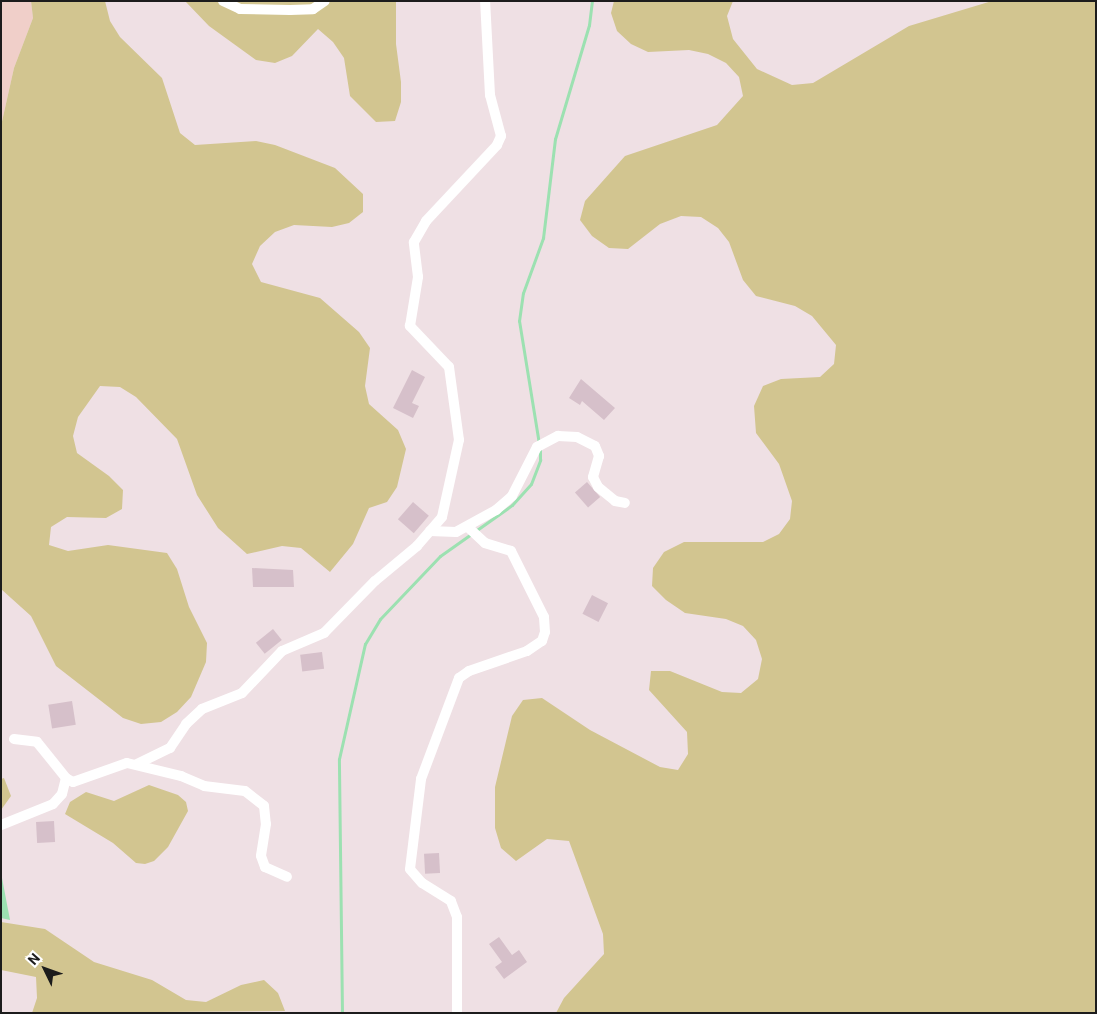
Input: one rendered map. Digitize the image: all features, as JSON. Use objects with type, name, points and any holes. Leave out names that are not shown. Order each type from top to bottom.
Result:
[{"type":"street","points":[[223,1],[240,9],[290,10],[313,9],[325,1]]},
{"type":"street","points":[[14,739],[37,742],[66,778],[73,782],[113,766],[137,764],[170,748],[186,724],[202,709],[242,693],[282,651],[324,633],[375,581],[430,531],[442,517],[459,440],[449,367],[410,326],[418,277],[414,242],[426,221],[491,152],[501,136],[490,95],[484,1]]},
{"type":"street","points":[[473,531],[512,496],[540,445],[558,436],[587,440],[595,446],[598,456],[593,477],[598,487],[615,501],[625,503]]},
{"type":"street","points":[[430,531],[473,531],[511,551],[544,617],[545,632],[542,641],[527,651],[469,671],[458,678],[421,779],[410,869],[422,883],[451,901],[457,917],[457,1013]]},
{"type":"street","points":[[137,764],[204,786],[245,791],[258,798],[264,806],[266,824],[261,856],[265,867],[287,877]]},
{"type":"street","points":[[1,825],[53,804],[62,794],[66,778]]},
{"type":"shaded area","points":[[1,1],[31,1],[33,18],[14,68],[1,126]]},
{"type":"shaded area","points":[[31,1],[105,1],[110,21],[120,37],[162,78],[180,133],[195,145],[256,141],[275,145],[335,168],[363,194],[363,212],[349,223],[332,227],[294,225],[275,232],[260,246],[252,264],[261,282],[320,298],[359,332],[370,348],[365,386],[369,404],[398,430],[406,449],[397,487],[387,502],[369,508],[353,544],[330,572],[301,548],[282,546],[247,554],[218,528],[197,495],[177,439],[136,397],[120,387],[100,386],[78,417],[73,436],[77,453],[109,476],[123,490],[122,509],[106,518],[67,517],[51,527],[49,545],[68,551],[108,545],[167,553],[177,569],[189,607],[207,643],[206,662],[191,697],[177,712],[161,722],[141,724],[123,718],[56,666],[31,616],[1,589],[1,126],[14,68],[33,18]]},
{"type":"shaded area","points":[[185,1],[396,1],[396,44],[401,82],[401,102],[395,121],[376,122],[350,96],[344,58],[333,42],[318,29],[292,56],[275,63],[256,60],[209,26]]},
{"type":"shaded area","points":[[614,1],[733,1],[727,16],[733,39],[757,69],[792,85],[813,83],[909,26],[992,1],[1096,1],[1096,1013],[556,1013],[564,998],[604,954],[603,934],[569,841],[547,839],[516,861],[501,848],[495,828],[495,787],[512,716],[523,700],[542,698],[590,730],[660,767],[678,770],[688,754],[687,732],[649,690],[651,671],[670,671],[722,692],[741,693],[758,679],[762,659],[756,640],[743,626],[726,619],[685,613],[666,600],[652,586],[653,568],[664,552],[684,542],[763,542],[779,534],[790,519],[792,501],[779,464],[756,433],[754,406],[763,386],[781,379],[820,377],[834,364],[836,345],[812,316],[795,306],[756,296],[743,280],[729,242],[718,228],[701,217],[681,216],[660,224],[628,249],[609,248],[592,236],[580,220],[585,201],[625,156],[717,125],[743,96],[739,77],[726,63],[708,54],[689,50],[648,52],[631,44],[617,31],[611,13]]},
{"type":"shaded area","points":[[4,778],[11,796],[1,810],[1,779]]},
{"type":"shaded area","points":[[149,785],[178,795],[186,802],[188,811],[168,847],[154,861],[145,864],[136,863],[113,843],[65,814],[70,802],[86,792],[114,801]]},
{"type":"shaded area","points":[[2,878],[10,920],[1,918]]},
{"type":"shaded area","points":[[1,922],[45,929],[94,962],[152,980],[186,1000],[206,1002],[241,985],[264,980],[278,993],[285,1011],[32,1013],[37,998],[36,977],[1,970]]},
{"type":"building","points":[[412,370],[425,377],[412,403],[419,406],[413,418],[393,408]]},
{"type":"building","points":[[581,379],[615,408],[604,420],[582,401],[580,405],[569,398]]},
{"type":"building","points":[[587,482],[600,497],[588,508],[575,492]]},
{"type":"building","points":[[413,502],[429,516],[414,533],[398,519]]},
{"type":"building","points":[[252,568],[293,570],[294,587],[253,587]]},
{"type":"building","points":[[592,595],[608,603],[599,622],[582,614]]},
{"type":"building","points":[[273,629],[282,640],[265,654],[256,643]]},
{"type":"building","points":[[322,652],[324,669],[302,672],[300,655]]},
{"type":"building","points":[[72,701],[76,725],[52,728],[48,705]]},
{"type":"building","points":[[54,821],[55,842],[37,843],[36,822]]},
{"type":"building","points":[[439,853],[440,873],[425,874],[424,854]]},
{"type":"building","points":[[499,937],[512,955],[519,950],[527,962],[504,979],[495,967],[502,962],[489,944]]},
{"type":"waterway","points":[[539,444],[519,321],[523,293],[543,238],[555,139],[589,25],[592,1]]},
{"type":"waterway","points":[[342,1013],[339,759],[365,644],[380,619],[440,556],[512,505],[531,484],[540,460],[540,450]]}]
